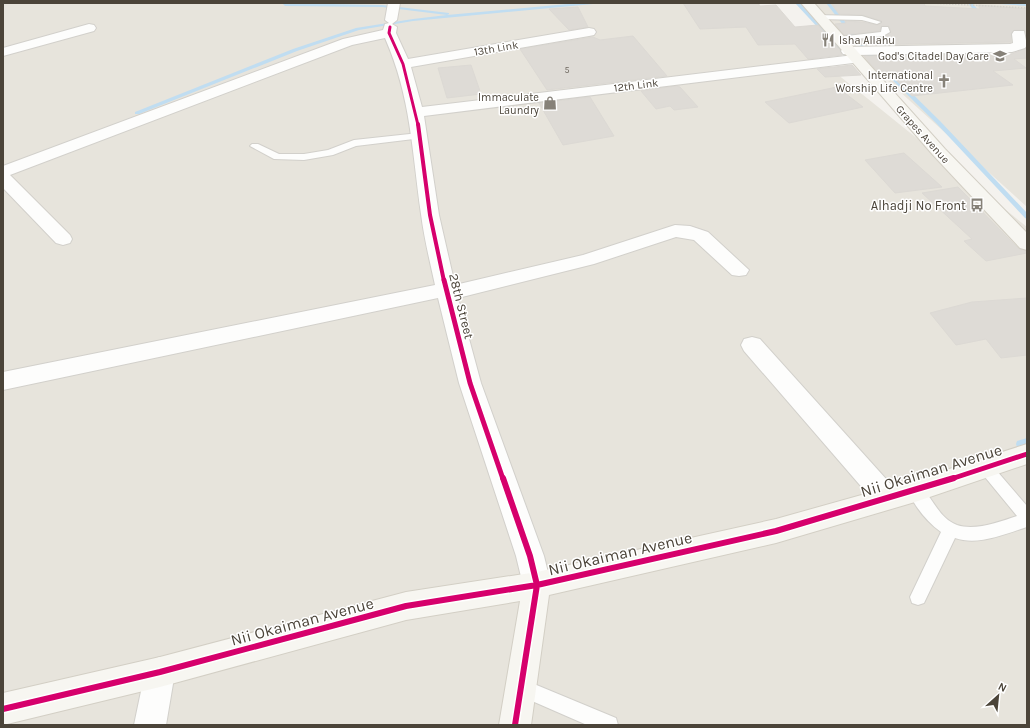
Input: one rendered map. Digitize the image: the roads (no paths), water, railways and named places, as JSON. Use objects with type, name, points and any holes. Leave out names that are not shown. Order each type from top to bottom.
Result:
[{"type":"street","points":[[3,172],[390,26],[394,3]]},
{"type":"street","name":"Grapes Avenue","points":[[807,3],[847,50],[939,152],[1027,244]]},
{"type":"street","name":"28th Street","points":[[390,26],[403,64],[416,112],[430,215],[447,292],[470,383],[530,556],[537,586]]},
{"type":"street","points":[[3,52],[90,28]]},
{"type":"street","name":"13th Link","points":[[403,64],[589,32]]},
{"type":"street","name":"12th Link","points":[[416,112],[847,50],[956,50],[1012,48],[1020,45],[1019,34]]},
{"type":"street","points":[[3,178],[63,239]]},
{"type":"street","points":[[3,381],[447,292],[587,260],[675,231],[690,232],[701,236],[738,270]]},
{"type":"street","points":[[752,344],[887,498]]},
{"type":"street","name":"Nii Okaiman Avenue","points":[[3,709],[160,672],[406,606],[537,586],[776,531],[915,491],[1027,454]]},
{"type":"street","points":[[515,725],[537,586]]},
{"type":"street","points":[[150,725],[160,672]]},
{"type":"lane","points":[[818,17],[862,18],[877,22]]},
{"type":"lane","points":[[847,50],[884,34],[886,32],[885,29]]},
{"type":"lane","points":[[255,146],[277,157],[304,157],[330,153],[354,143],[419,136]]},
{"type":"lane","points":[[915,491],[938,521],[951,529],[966,533],[985,532],[1027,519],[985,467]]},
{"type":"lane","points":[[918,597],[951,529]]},
{"type":"lane","points":[[522,688],[609,725]]},
{"type":"waterway","points":[[284,3],[285,5],[382,6],[447,14]]},
{"type":"waterway","points":[[137,113],[295,50],[358,29],[413,20],[593,3]]},
{"type":"waterway","points":[[797,3],[849,58]]},
{"type":"waterway","points":[[828,3],[867,52],[938,122],[1027,217]]},
{"type":"waterway","points":[[970,3],[981,16]]},
{"type":"waterway","points":[[999,3],[1027,5]]},
{"type":"waterway","points":[[1027,44],[1023,44],[1022,50],[1027,54]]},
{"type":"waterway","points":[[1020,444],[1027,442]]},
{"type":"place","name":"Isha Allahu","points":[[828,40]]},
{"type":"place","name":"God's Citadel Day Care","points":[[1000,56]]},
{"type":"place","name":"International Worship Life Centre","points":[[944,81]]},
{"type":"place","name":"Immaculate Laundry","points":[[550,103]]},
{"type":"place","name":"Alhadji No Front","points":[[977,205]]}]
